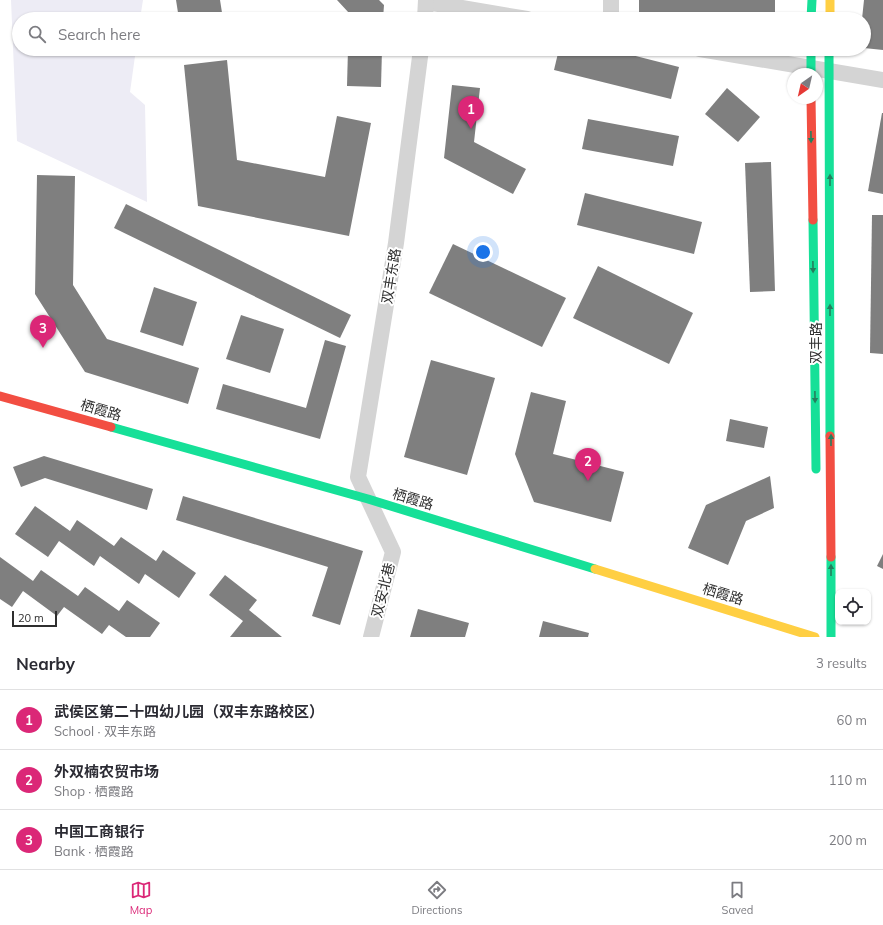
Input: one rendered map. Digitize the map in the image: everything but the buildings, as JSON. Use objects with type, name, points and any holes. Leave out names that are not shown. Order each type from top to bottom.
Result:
[{"type":"street","points":[[611,0],[611,12]]},
{"type":"street","points":[[812,0],[812,12]]},
{"type":"street","points":[[830,0],[830,12]]},
{"type":"street","points":[[425,12],[426,1],[487,12]]},
{"type":"street","name":"双丰东路","points":[[368,500],[358,477],[396,242],[420,56]]},
{"type":"street","points":[[735,56],[796,68]]},
{"type":"street","points":[[811,56],[811,68]]},
{"type":"street","name":"双丰路","points":[[829,56],[831,637]]},
{"type":"street","points":[[823,71],[883,80]]},
{"type":"street","name":"双丰路","points":[[811,104],[816,478]]},
{"type":"street","name":"栖霞路","points":[[0,396],[368,500],[817,634]]},
{"type":"street","name":"双安北巷","points":[[368,500],[393,552],[371,637]]},
{"type":"shaded area","points":[[11,0],[143,0],[141,12],[12,12],[12,24]]},
{"type":"shaded area","points":[[13,56],[135,56],[130,92],[145,105],[147,202],[17,141]]},
{"type":"traffic: fast","points":[[811,12],[812,0]]},
{"type":"traffic: fast","points":[[811,56],[811,68]]},
{"type":"traffic: fast","points":[[829,56],[830,436]]},
{"type":"traffic: fast","points":[[813,220],[816,469]]},
{"type":"traffic: fast","points":[[111,427],[368,499],[595,569]]},
{"type":"traffic: fast","points":[[831,557],[831,637]]},
{"type":"traffic: slow","points":[[830,0],[830,12]]},
{"type":"traffic: slow","points":[[595,569],[815,637]]},
{"type":"traffic: jam","points":[[811,104],[813,220]]},
{"type":"traffic: jam","points":[[0,396],[111,427]]},
{"type":"traffic: jam","points":[[830,436],[831,557]]},
{"type":"place","name":"武侯区第二十四幼儿园（双丰东路校区）","points":[[471,129]]},
{"type":"place","name":"中国工商银行","points":[[43,348]]},
{"type":"place","name":"外双楠农贸市场","points":[[588,481]]}]
